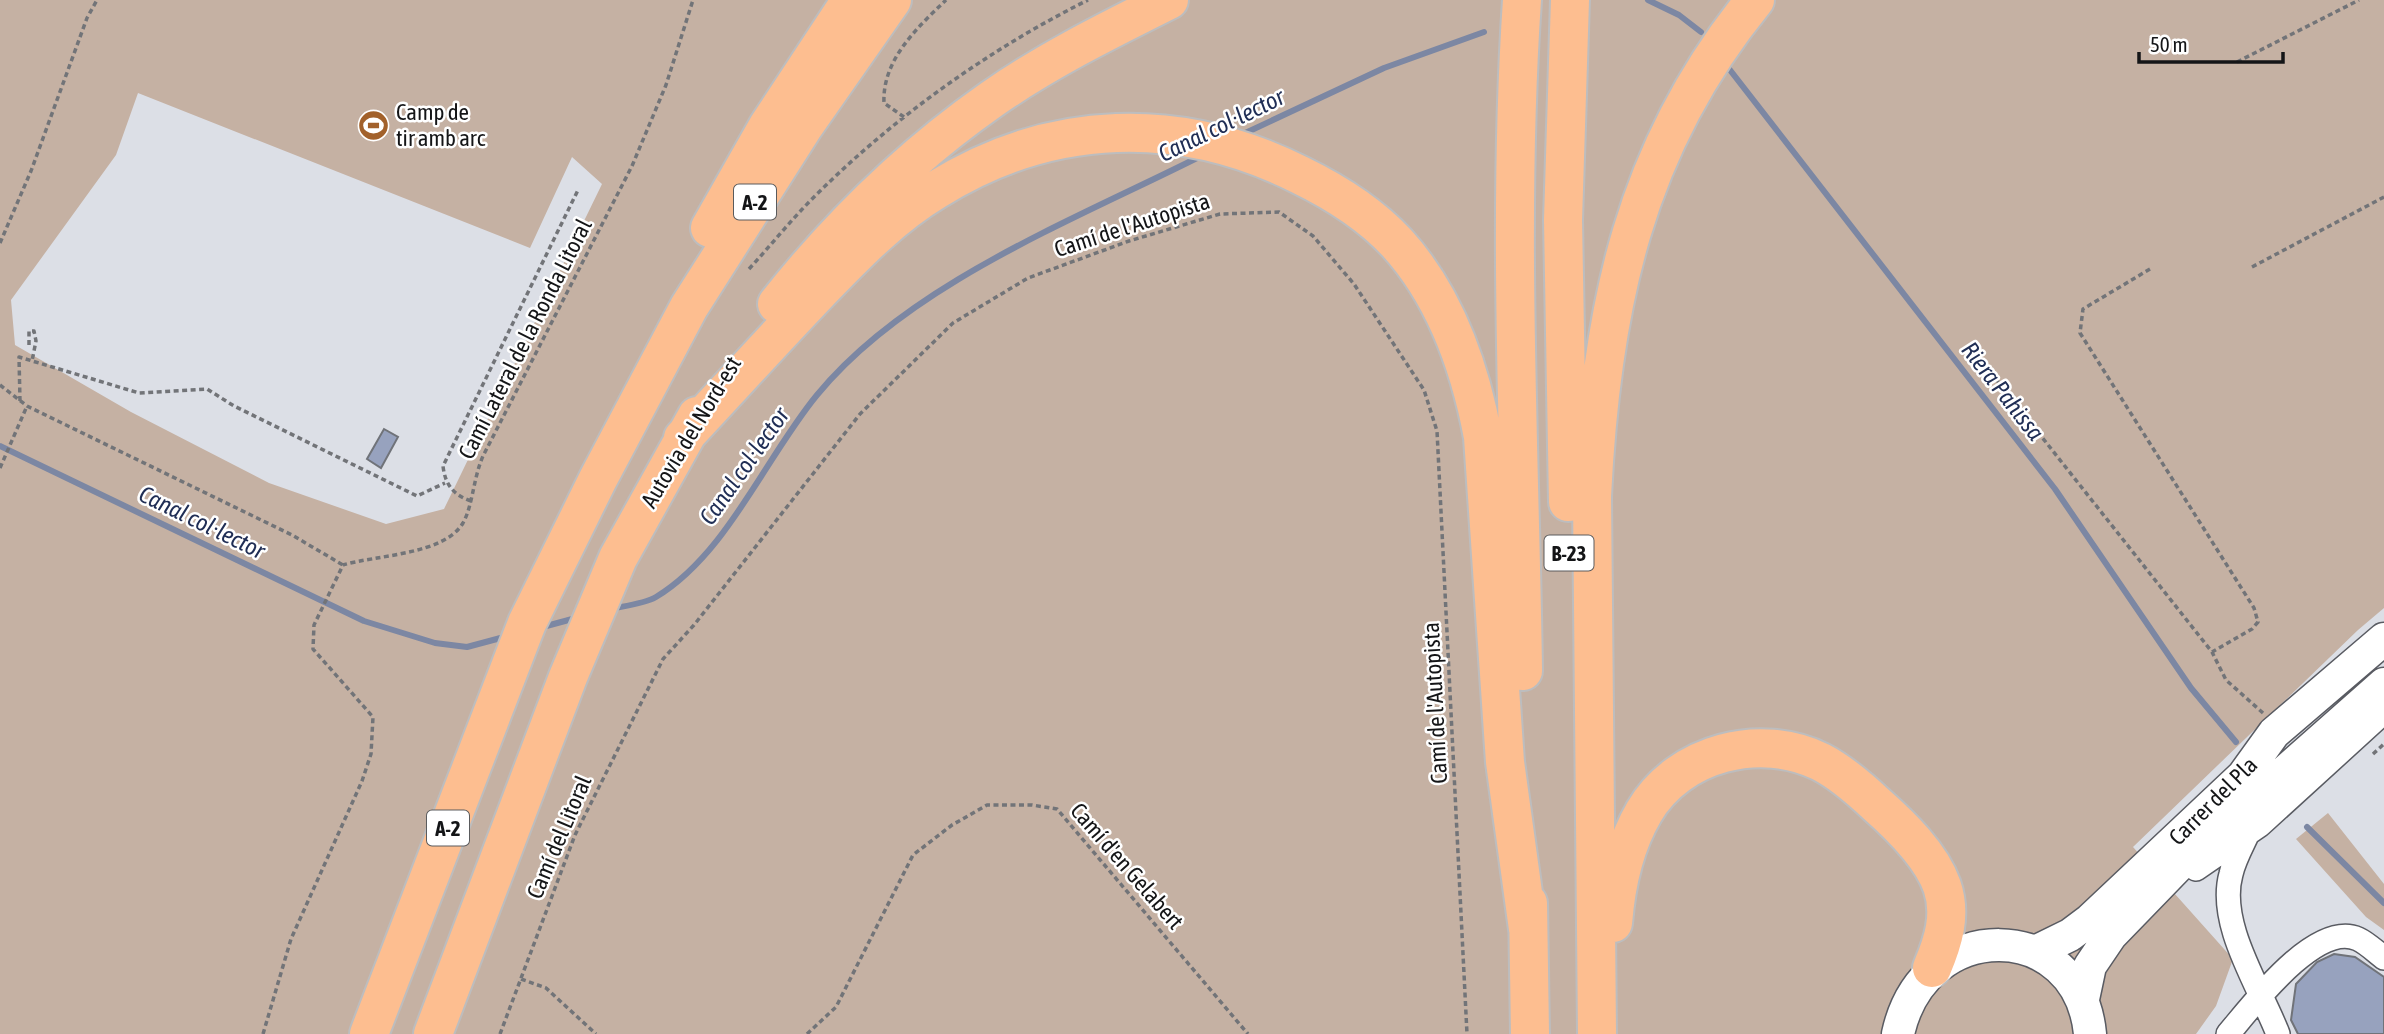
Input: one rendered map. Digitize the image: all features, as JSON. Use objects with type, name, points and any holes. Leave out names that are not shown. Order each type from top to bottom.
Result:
[{"type":"highway","points":[[574,511],[674,291],[768,126],[851,0]]},
{"type":"highway","name":"A-2","points":[[369,1034],[527,623],[574,511],[598,479],[689,307],[804,126],[892,0]]},
{"type":"highway","name":"Autovia del Nord-est","points":[[433,1034],[568,677],[618,558],[683,438],[741,349],[813,259],[911,164],[993,98],[1080,44],[1169,0]]},
{"type":"highway","name":"B-23","points":[[1522,0],[1517,80],[1530,1034]]},
{"type":"highway","name":"B-23","points":[[1570,0],[1563,250],[1577,1034]]},
{"type":"highway","points":[[1597,1034],[1592,496],[1595,434],[1611,317],[1633,223],[1646,182],[1704,68],[1726,35],[1755,0]]},
{"type":"highway","points":[[683,438],[856,254],[908,208],[938,188],[1001,159],[1067,139],[1119,132],[1165,133],[1209,139],[1270,160],[1332,192],[1377,225],[1397,244],[1444,313],[1467,366],[1483,437],[1505,762],[1528,929]]},
{"type":"highway","points":[[1612,1034],[1614,912],[1618,885],[1634,830],[1646,809],[1671,781],[1713,755],[1740,749],[1782,749],[1823,763],[1850,780],[1909,837],[1932,867],[1942,888],[1947,927],[1932,968]]},
{"type":"main road","name":"Carrer del Pla","points":[[2035,952],[2070,935],[2090,920],[2243,776],[2280,728],[2384,639]]},
{"type":"main road","name":"Carrer del Pla","points":[[2083,999],[2090,966],[2097,952],[2176,868],[2384,684]]},
{"type":"main road","points":[[1898,1034],[1903,1010],[1915,987],[1932,968],[1964,950],[2001,946],[2035,952],[2060,969],[2083,999],[2090,1034]]},
{"type":"street","name":"Carrer del Pla","points":[[2130,917],[2168,896],[2202,863],[2248,833],[2384,712]]},
{"type":"street","points":[[2248,833],[2230,874],[2229,917],[2235,938],[2263,994],[2278,1034]]},
{"type":"street","points":[[2228,1034],[2290,963],[2328,939],[2356,937],[2384,958]]},
{"type":"path","points":[[0,243],[31,172],[87,18],[97,0]]},
{"type":"path","name":"Camí Lateral de la Ronda Litoral","points":[[343,565],[444,541],[462,525],[471,501],[473,478],[483,456],[632,166],[666,85],[694,0]]},
{"type":"path","points":[[904,117],[884,103],[883,83],[909,36],[946,0]]},
{"type":"path","points":[[2237,62],[2358,0]]},
{"type":"path","points":[[471,501],[458,496],[445,483],[443,466],[578,190]]},
{"type":"path","points":[[2252,267],[2384,197]]},
{"type":"path","name":"Camí de l'Autopista","points":[[663,659],[694,625],[860,414],[953,323],[1028,278],[1129,241],[1220,214],[1279,212],[1313,236],[1354,284],[1424,390],[1437,431],[1467,1034]]},
{"type":"path","points":[[2150,269],[2082,309],[2080,333],[2255,608],[2258,622],[2252,629],[2212,652]]},
{"type":"path","points":[[29,345],[29,331],[34,331],[36,341],[32,361]]},
{"type":"path","points":[[1969,345],[2212,652],[2226,680],[2280,728]]},
{"type":"path","points":[[20,401],[19,357],[139,393],[207,389],[234,406],[417,496],[445,483]]},
{"type":"path","points":[[0,385],[27,406],[292,535],[343,565],[314,625],[313,649],[373,718],[370,754],[362,781],[291,939],[263,1034]]},
{"type":"path","points":[[0,468],[27,406]]},
{"type":"path","name":"Camí del Litoral","points":[[500,1034],[575,835],[663,659]]},
{"type":"path","points":[[2373,754],[2384,744]]},
{"type":"path","name":"Camí d'en Gelabert","points":[[807,1034],[836,1007],[913,855],[952,825],[987,805],[1032,805],[1056,809],[1248,1034]]},
{"type":"path","points":[[521,979],[546,988],[596,1034]]},
{"type":"shaded area","points":[[0,0],[2384,0],[2384,608],[2133,847],[2233,959],[2216,1006],[2196,1034],[0,1034]],"holes":[[[138,93],[530,248],[572,157],[602,184],[444,509],[386,524],[269,483],[131,412],[15,345],[11,300],[116,155]]]},
{"type":"shaded area","points":[[2328,813],[2384,884],[2384,930],[2366,917],[2296,839]]},
{"type":"building","points":[[384,429],[398,437],[381,468],[367,459]]},
{"type":"building","points":[[2334,954],[2355,957],[2384,977],[2384,1034],[2298,1034],[2291,1020],[2296,984],[2317,962]]},
{"type":"waterway","name":"Riera Pahissa","points":[[1648,0],[1679,15],[1701,32]]},
{"type":"waterway","name":"Canal col·lector","points":[[1241,135],[1384,68],[1484,32]]},
{"type":"waterway","name":"Riera Pahissa","points":[[1730,70],[2055,489],[2191,688],[2236,742]]},
{"type":"waterway","name":"Canal col·lector","points":[[610,609],[656,597],[681,579],[704,556],[744,504],[817,395],[854,355],[898,320],[945,287],[996,258],[1201,156]]},
{"type":"waterway","name":"Canal col·lector","points":[[0,446],[364,621],[435,643],[467,647],[508,636]]},
{"type":"waterway","name":"Canal col·lector","points":[[539,628],[576,618]]},
{"type":"waterway","name":"Riera Pahissa","points":[[2307,827],[2384,903]]},
{"type":"place","name":"Camp de tir amb arc","points":[[373,125]]}]
